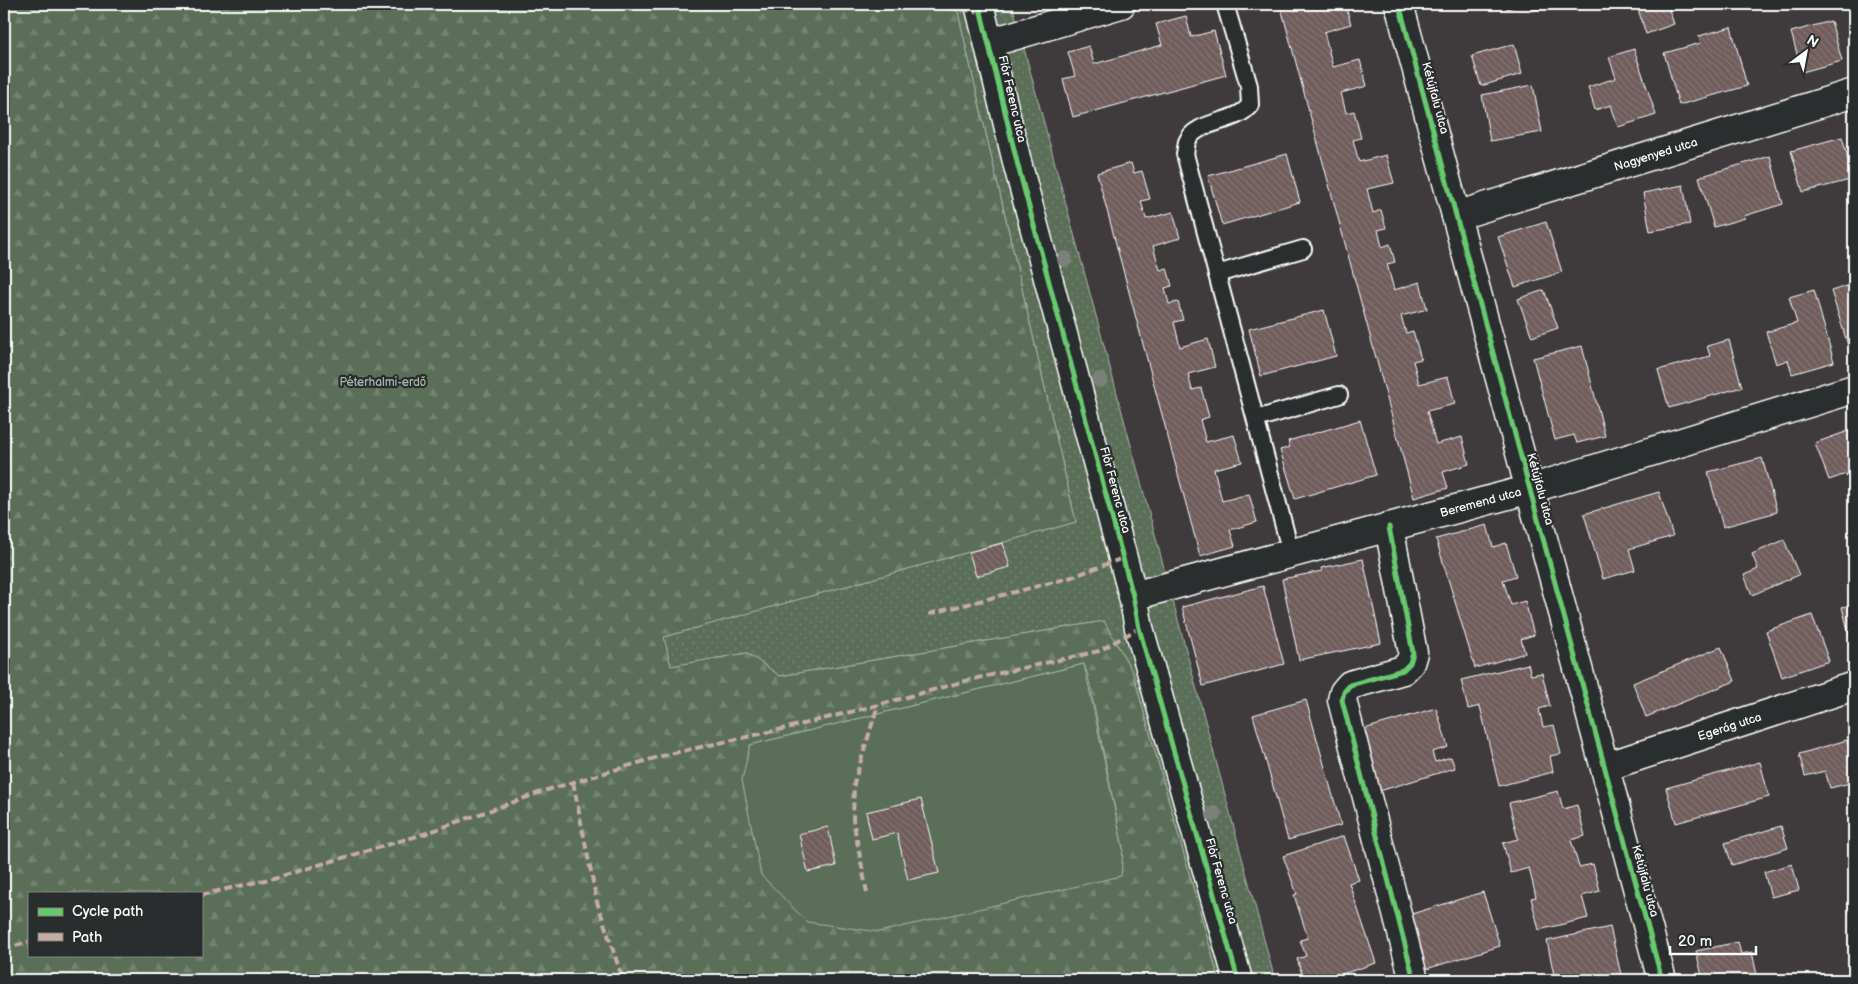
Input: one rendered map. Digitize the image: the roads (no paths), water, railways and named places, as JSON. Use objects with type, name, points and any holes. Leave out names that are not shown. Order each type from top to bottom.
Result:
[{"type":"street","name":"Flór Ferenc utca","points":[[980,4],[1018,166],[1133,596],[1139,628],[1238,980]]},
{"type":"street","points":[[989,43],[1121,4]]},
{"type":"street","name":"Kétújfalu utca","points":[[1400,4],[1662,980]]},
{"type":"street","name":"Nagyenyed utca","points":[[1456,216],[1854,94]]},
{"type":"street","name":"Beremend utca","points":[[1133,596],[1530,489],[1854,389]]},
{"type":"street","points":[[1389,527],[1414,652],[1410,664],[1402,670],[1350,685],[1344,692],[1342,700],[1414,980]]},
{"type":"street","name":"Egerág utca","points":[[1604,767],[1854,686]]},
{"type":"lane","points":[[1225,4],[1249,86],[1250,106],[1246,112],[1200,129],[1187,140],[1185,154],[1291,553]]},
{"type":"lane","points":[[1217,274],[1304,249]]},
{"type":"lane","points":[[1256,419],[1340,394]]},
{"type":"park label","name":"Péterhalmi-erdő","points":[[383,382]]}]
